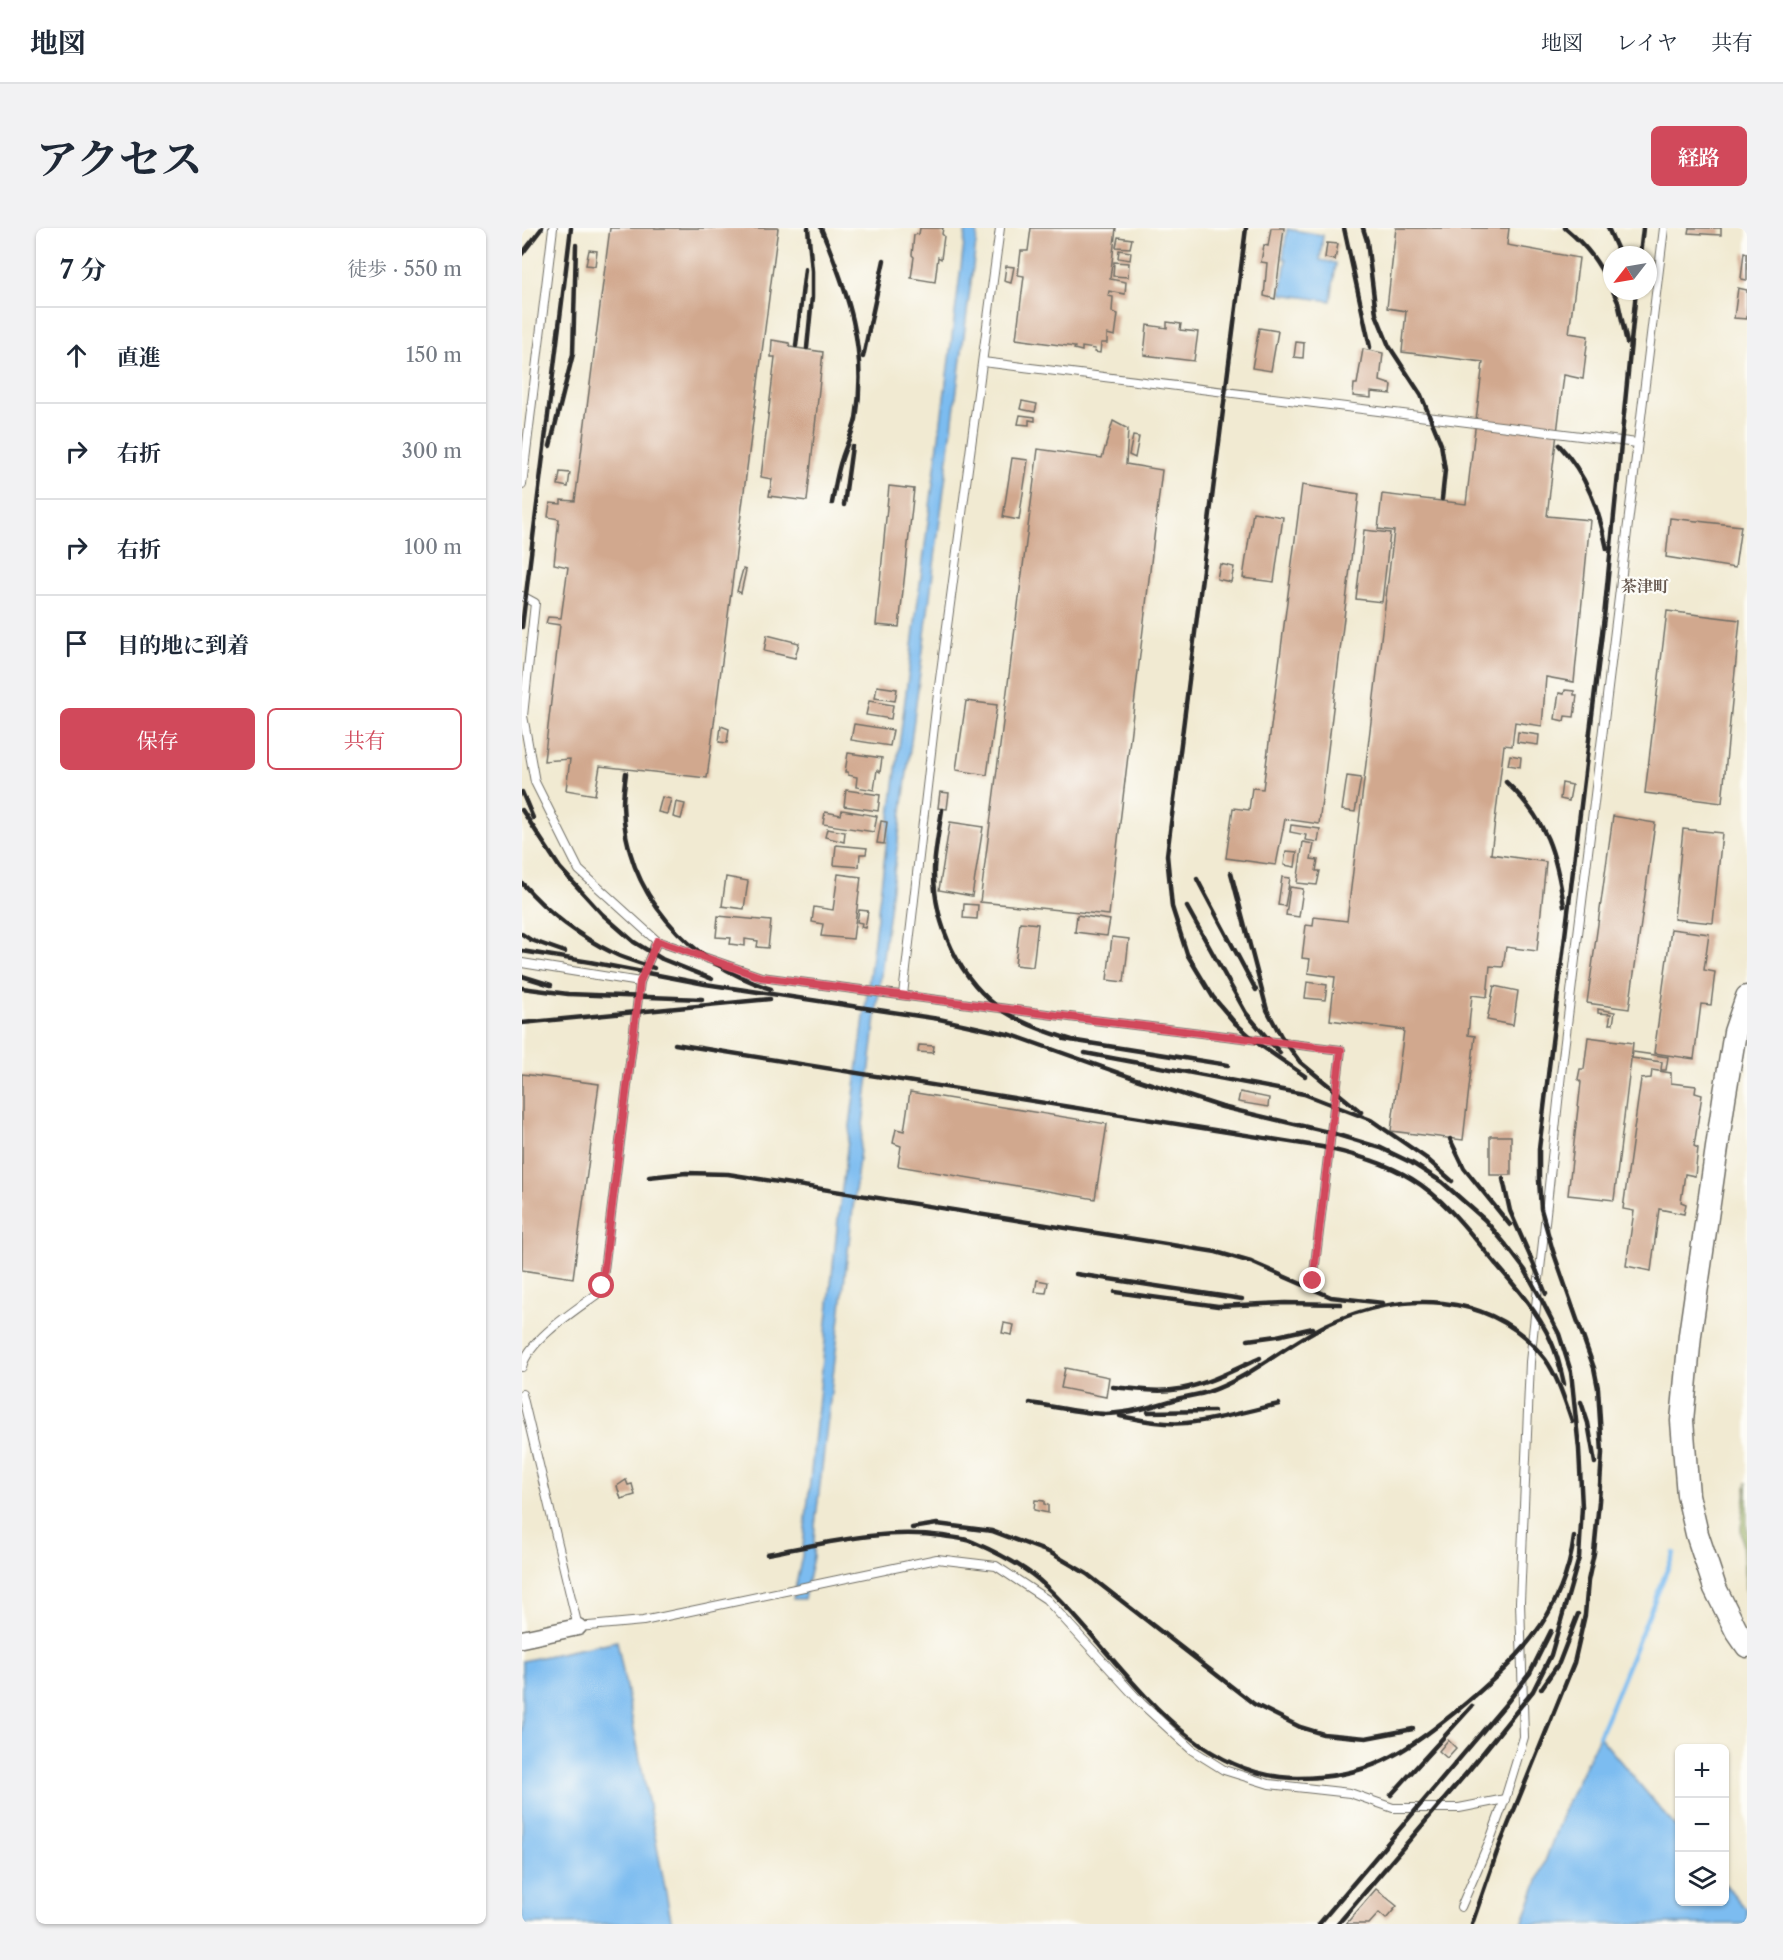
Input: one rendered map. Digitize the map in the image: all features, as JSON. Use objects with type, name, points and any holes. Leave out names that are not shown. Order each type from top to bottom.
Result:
[{"type":"street","points":[[1747,997],[1735,1032],[1722,1110],[1690,1335],[1682,1421],[1688,1495],[1696,1534],[1715,1588],[1736,1630],[1747,1646]]},
{"type":"street","points":[[522,1639],[578,1627]]},
{"type":"lane","points":[[522,485],[553,228]]},
{"type":"lane","points":[[903,995],[936,708],[1000,228]]},
{"type":"lane","points":[[1461,1907],[1490,1840],[1524,1737],[1520,1602],[1530,1362],[1563,1062],[1664,228]]},
{"type":"lane","points":[[983,362],[1637,443]]},
{"type":"lane","points":[[522,596],[535,603],[523,716],[535,782],[579,870],[657,941],[761,977],[1341,1050],[1313,1281]]},
{"type":"lane","points":[[522,1367],[524,1359],[534,1344],[596,1294],[602,1286],[640,982],[657,941]]},
{"type":"lane","points":[[522,963],[640,982]]},
{"type":"lane","points":[[522,1394],[578,1627],[643,1621],[937,1559],[996,1566],[1047,1599],[1142,1704],[1192,1750],[1224,1770],[1269,1784],[1350,1793],[1393,1808],[1460,1808],[1505,1799]]},
{"type":"green space","points":[[1747,1482],[1747,1610],[1741,1527]]},
{"type":"water","points":[[966,228],[978,228],[885,941],[813,1557],[804,1599],[793,1599],[802,1556],[838,1219]]},
{"type":"water","points":[[1287,229],[1323,235],[1320,260],[1336,263],[1331,301],[1281,294]]},
{"type":"water","points":[[617,1641],[672,1924],[522,1924],[522,1661]]},
{"type":"water","points":[[1599,1736],[1675,1826],[1675,1906],[1729,1906],[1729,1889],[1747,1910],[1747,1924],[1522,1924],[1565,1807]]},
{"type":"building","points":[[610,228],[778,228],[707,778],[600,766],[595,795],[566,790],[570,759],[544,761],[560,625],[546,623],[548,617],[561,618],[568,567],[554,564],[559,519],[548,517],[550,503],[561,504],[561,500],[575,501]]},
{"type":"building","points":[[920,228],[943,228],[941,259],[938,257],[935,282],[911,278],[914,235],[919,234]]},
{"type":"building","points":[[1031,228],[1116,228],[1110,279],[1126,282],[1125,294],[1109,291],[1108,296],[1113,297],[1112,312],[1118,314],[1115,336],[1107,334],[1107,343],[1101,343],[1100,353],[1094,352],[1095,349],[1082,347],[1082,351],[1074,349],[1075,347],[1016,339],[1024,276],[1018,275],[1021,251],[1028,251]]},
{"type":"building","points":[[1271,228],[1284,228],[1275,299],[1264,296],[1267,263],[1261,262],[1264,245],[1268,246]]},
{"type":"building","points":[[1396,228],[1509,228],[1507,245],[1579,258],[1569,333],[1588,336],[1583,379],[1564,375],[1547,516],[1590,520],[1574,682],[1546,677],[1542,726],[1515,722],[1512,746],[1504,745],[1491,854],[1546,862],[1537,951],[1506,947],[1503,967],[1490,966],[1487,997],[1472,995],[1468,1035],[1475,1036],[1463,1140],[1391,1131],[1404,1030],[1330,1020],[1335,977],[1308,973],[1310,959],[1302,958],[1306,925],[1313,926],[1314,917],[1347,921],[1394,531],[1378,529],[1382,494],[1466,504],[1483,362],[1402,352],[1406,311],[1387,308]]},
{"type":"building","points":[[1689,228],[1721,228],[1721,235],[1688,233]]},
{"type":"building","points":[[1118,237],[1132,239],[1130,248],[1116,247]]},
{"type":"building","points":[[1327,243],[1338,244],[1335,260],[1325,258]]},
{"type":"building","points":[[589,250],[597,251],[595,266],[586,265]]},
{"type":"building","points":[[1119,250],[1131,252],[1130,260],[1118,258]]},
{"type":"building","points":[[1744,252],[1747,253],[1747,280],[1741,279]]},
{"type":"building","points":[[1114,262],[1129,263],[1128,277],[1113,276]]},
{"type":"building","points":[[1006,266],[1014,267],[1011,283],[1004,281]]},
{"type":"building","points":[[1738,288],[1747,290],[1747,319],[1734,318]]},
{"type":"building","points":[[1167,322],[1181,324],[1180,330],[1198,332],[1194,361],[1144,355],[1147,325],[1167,328]]},
{"type":"building","points":[[1259,328],[1278,331],[1271,371],[1252,368]]},
{"type":"building","points":[[772,340],[789,343],[790,347],[823,352],[807,501],[769,496],[772,479],[761,477],[775,357],[771,357]]},
{"type":"building","points":[[1296,342],[1304,343],[1303,358],[1294,357]]},
{"type":"building","points":[[1363,349],[1383,353],[1380,381],[1392,385],[1391,394],[1371,392],[1371,398],[1353,396]]},
{"type":"building","points":[[1022,401],[1037,404],[1035,412],[1020,409]]},
{"type":"building","points":[[1020,415],[1035,417],[1035,421],[1029,420],[1029,425],[1018,424]]},
{"type":"building","points":[[1113,421],[1128,429],[1126,464],[1162,470],[1109,915],[980,902],[1038,449],[1102,458]]},
{"type":"building","points":[[1133,436],[1139,437],[1135,458],[1129,455]]},
{"type":"building","points":[[1012,458],[1028,460],[1019,520],[1003,517]]},
{"type":"building","points":[[560,472],[570,473],[568,487],[558,485]]},
{"type":"building","points":[[1302,485],[1359,494],[1319,824],[1285,819],[1276,865],[1226,858],[1233,808],[1249,810],[1252,788],[1263,789]]},
{"type":"building","points":[[889,486],[914,489],[899,627],[876,625]]},
{"type":"building","points":[[1253,512],[1283,517],[1274,582],[1243,578]]},
{"type":"building","points":[[1670,518],[1741,526],[1735,568],[1666,557]]},
{"type":"building","points":[[1364,530],[1390,533],[1382,602],[1356,599]]},
{"type":"building","points":[[1220,564],[1234,567],[1231,582],[1217,579]]},
{"type":"building","points":[[743,569],[746,570],[741,593],[737,591]]},
{"type":"building","points":[[1667,611],[1740,620],[1722,803],[1645,793]]},
{"type":"building","points":[[767,635],[799,643],[795,658],[764,651]]},
{"type":"building","points":[[877,686],[897,689],[895,701],[875,698]]},
{"type":"building","points":[[1565,690],[1574,691],[1574,695],[1577,695],[1574,717],[1565,716],[1564,721],[1555,719],[1559,693],[1564,694]]},
{"type":"building","points":[[869,701],[893,705],[891,719],[866,715]]},
{"type":"building","points":[[966,701],[997,705],[987,775],[956,770]]},
{"type":"building","points":[[854,724],[893,730],[890,746],[851,740]]},
{"type":"building","points":[[721,726],[729,729],[727,743],[719,742]]},
{"type":"building","points":[[1518,732],[1539,735],[1538,745],[1517,742]]},
{"type":"building","points":[[848,753],[882,758],[880,772],[877,770],[874,790],[856,787],[857,777],[845,772]]},
{"type":"building","points":[[1510,755],[1521,757],[1520,767],[1508,765]]},
{"type":"building","points":[[1347,776],[1361,778],[1355,812],[1342,810]]},
{"type":"building","points":[[1562,783],[1572,785],[1569,801],[1560,799]]},
{"type":"building","points":[[846,790],[880,795],[878,811],[844,806]]},
{"type":"building","points":[[940,792],[949,793],[947,809],[938,808]]},
{"type":"building","points":[[662,797],[671,799],[667,814],[658,812]]},
{"type":"building","points":[[676,802],[685,804],[681,819],[673,817]]},
{"type":"building","points":[[842,810],[877,816],[874,832],[823,824],[825,812],[841,815]]},
{"type":"building","points":[[1613,816],[1655,823],[1629,1009],[1587,1003]]},
{"type":"building","points":[[881,821],[887,822],[884,844],[877,843]]},
{"type":"building","points":[[950,822],[983,827],[972,896],[939,890]]},
{"type":"building","points":[[1291,825],[1320,829],[1318,842],[1305,840],[1306,835],[1290,832]]},
{"type":"building","points":[[827,829],[845,832],[844,842],[825,837]]},
{"type":"building","points":[[1683,829],[1722,833],[1713,923],[1674,919]]},
{"type":"building","points":[[1303,842],[1314,844],[1311,859],[1318,860],[1316,871],[1320,871],[1317,885],[1297,883]]},
{"type":"building","points":[[836,845],[867,848],[866,854],[860,854],[859,867],[834,865]]},
{"type":"building","points":[[1286,851],[1297,852],[1295,867],[1284,865]]},
{"type":"building","points":[[838,874],[861,877],[853,939],[821,936],[823,924],[812,922],[814,907],[833,910]]},
{"type":"building","points":[[726,877],[748,881],[744,909],[722,906]]},
{"type":"building","points":[[1282,877],[1290,878],[1285,906],[1278,905]]},
{"type":"building","points":[[1290,887],[1303,889],[1299,917],[1286,915]]},
{"type":"building","points":[[964,904],[978,905],[977,919],[963,918]]},
{"type":"building","points":[[859,910],[868,911],[865,928],[861,927],[862,923],[857,922]]},
{"type":"building","points":[[1077,915],[1110,920],[1107,936],[1075,932]]},
{"type":"building","points":[[718,916],[771,921],[768,948],[757,947],[758,941],[745,939],[745,946],[730,944],[731,938],[716,937]]},
{"type":"building","points":[[1020,922],[1038,924],[1033,967],[1015,965]]},
{"type":"building","points":[[1671,929],[1709,934],[1704,970],[1715,972],[1711,1005],[1701,1004],[1694,1059],[1654,1053]]},
{"type":"building","points":[[1112,937],[1129,939],[1124,982],[1107,980]]},
{"type":"building","points":[[1307,982],[1327,985],[1325,1000],[1305,998]]},
{"type":"building","points":[[1494,986],[1518,991],[1513,1025],[1487,1020]]},
{"type":"building","points":[[1598,1009],[1615,1012],[1613,1024],[1609,1024],[1611,1014],[1598,1013]]},
{"type":"building","points":[[1588,1037],[1633,1043],[1614,1200],[1568,1195],[1581,1082],[1578,1079],[1580,1069],[1584,1069]]},
{"type":"building","points":[[919,1045],[934,1046],[933,1053],[918,1052]]},
{"type":"building","points":[[1633,1052],[1668,1057],[1666,1070],[1661,1070],[1662,1062],[1632,1058]]},
{"type":"building","points":[[1652,1070],[1671,1073],[1671,1083],[1696,1086],[1695,1093],[1702,1095],[1694,1146],[1698,1148],[1695,1176],[1685,1174],[1681,1202],[1686,1204],[1684,1214],[1659,1209],[1651,1271],[1626,1266],[1634,1211],[1623,1209],[1641,1079],[1651,1078]]},
{"type":"building","points":[[522,1074],[599,1084],[573,1278],[522,1270]]},
{"type":"building","points":[[910,1092],[1107,1124],[1095,1199],[898,1166],[901,1146],[893,1143],[896,1129],[904,1131]]},
{"type":"building","points":[[1240,1092],[1269,1098],[1268,1107],[1238,1102]]},
{"type":"building","points":[[1490,1136],[1511,1136],[1511,1175],[1490,1175]]},
{"type":"building","points":[[1037,1280],[1048,1282],[1046,1293],[1035,1292]]},
{"type":"building","points":[[1004,1323],[1014,1325],[1012,1335],[1002,1333]]},
{"type":"building","points":[[1065,1368],[1109,1377],[1106,1397],[1061,1388]]},
{"type":"building","points":[[626,1480],[628,1485],[632,1484],[635,1495],[621,1499],[617,1486]]},
{"type":"building","points":[[1035,1500],[1044,1501],[1044,1504],[1048,1505],[1048,1513],[1034,1510]]},
{"type":"building","points":[[1448,1740],[1456,1748],[1447,1758],[1439,1751]]},
{"type":"building","points":[[1376,1889],[1397,1906],[1386,1919],[1379,1913],[1369,1924],[1346,1924]]},
{"type":"waterway","points":[[1599,1736],[1674,1553]]},
{"type":"railway","points":[[522,254],[542,228]]},
{"type":"railway","points":[[522,627],[571,228]]},
{"type":"railway","points":[[807,348],[812,297],[808,228]]},
{"type":"railway","points":[[821,228],[847,298],[853,321],[859,369],[856,419],[840,463],[832,503]]},
{"type":"railway","points":[[1246,228],[1167,855],[1172,907],[1187,954],[1213,997],[1235,1023],[1260,1045],[1305,1076]]},
{"type":"railway","points":[[1344,228],[1370,347]]},
{"type":"railway","points":[[1363,228],[1367,241],[1376,314],[1389,346],[1421,395],[1441,444],[1445,470],[1442,499]]},
{"type":"railway","points":[[1565,228],[1592,256],[1603,273]]},
{"type":"railway","points":[[1608,228],[1616,246]]},
{"type":"railway","points":[[1641,246],[1643,228]]},
{"type":"railway","points":[[550,446],[573,354],[576,245]]},
{"type":"railway","points":[[863,357],[884,260]]},
{"type":"railway","points":[[796,346],[805,269]]},
{"type":"railway","points":[[1617,300],[1627,343]]},
{"type":"railway","points":[[1472,1924],[1497,1852],[1574,1663],[1585,1615],[1588,1581],[1594,1553],[1602,1453],[1598,1388],[1594,1368],[1553,1251],[1541,1209],[1539,1149],[1604,617],[1635,300]]},
{"type":"railway","points":[[1559,445],[1569,456],[1584,481],[1600,521],[1607,549]]},
{"type":"railway","points":[[844,505],[852,446]]},
{"type":"railway","points":[[626,773],[623,805],[627,837],[635,868],[649,895],[667,921],[689,943],[714,962],[741,977],[771,989]]},
{"type":"railway","points":[[1506,782],[1531,810],[1547,838],[1553,853],[1564,906]]},
{"type":"railway","points":[[522,792],[533,818]]},
{"type":"railway","points":[[522,810],[560,868],[602,914],[634,942],[662,959],[712,979]]},
{"type":"railway","points":[[942,810],[934,869],[935,889],[944,930],[962,967],[974,984],[1005,1012],[1029,1025],[1072,1040]]},
{"type":"railway","points":[[1231,873],[1267,1010],[1281,1036],[1300,1062],[1361,1112]]},
{"type":"railway","points":[[1197,879],[1256,990]]},
{"type":"railway","points":[[522,883],[553,914],[589,940],[620,956],[654,968]]},
{"type":"railway","points":[[1187,907],[1246,1013],[1280,1053]]},
{"type":"railway","points":[[522,934],[531,940],[565,952]]},
{"type":"railway","points":[[522,951],[705,984],[939,1019],[1012,1035],[1222,1107],[1328,1132],[1381,1148],[1412,1163],[1442,1182],[1485,1220],[1506,1245],[1525,1270],[1559,1334],[1571,1372],[1582,1507],[1579,1558],[1551,1655],[1533,1691],[1338,1924]]},
{"type":"railway","points":[[522,976],[551,985]]},
{"type":"railway","points":[[522,988],[568,994],[702,999]]},
{"type":"railway","points":[[522,1023],[770,999]]},
{"type":"railway","points":[[1064,1039],[1228,1065]]},
{"type":"railway","points":[[675,1044],[1322,1147],[1379,1163],[1424,1187],[1457,1217],[1533,1310],[1546,1330],[1555,1351],[1564,1384]]},
{"type":"railway","points":[[1085,1053],[1304,1094],[1371,1120],[1426,1158],[1452,1181]]},
{"type":"railway","points":[[1450,1139],[1464,1168],[1510,1225]]},
{"type":"railway","points":[[649,1177],[686,1173],[728,1174],[1216,1252],[1251,1262],[1331,1297],[1383,1303]]},
{"type":"railway","points":[[1503,1179],[1510,1211],[1546,1294]]},
{"type":"railway","points":[[1076,1274],[1242,1299]]},
{"type":"railway","points":[[1115,1292],[1218,1306],[1285,1303],[1341,1304]]},
{"type":"railway","points":[[1030,1403],[1106,1414],[1142,1409],[1208,1392],[1239,1378],[1326,1325],[1384,1306],[1413,1302],[1443,1303],[1472,1309],[1499,1320],[1523,1336],[1550,1366],[1572,1421]]},
{"type":"railway","points":[[1248,1340],[1313,1328]]},
{"type":"railway","points":[[1113,1387],[1155,1391],[1180,1389],[1211,1380],[1260,1358]]},
{"type":"railway","points":[[1581,1402],[1588,1423],[1595,1463]]},
{"type":"railway","points":[[1120,1416],[1161,1423],[1186,1423],[1221,1418],[1279,1404]]},
{"type":"railway","points":[[1148,1412],[1214,1411]]},
{"type":"railway","points":[[912,1528],[937,1524],[992,1531],[1051,1553],[1087,1574],[1254,1704],[1300,1727],[1323,1734],[1366,1738],[1413,1729]]},
{"type":"railway","points":[[767,1554],[877,1535],[921,1534],[973,1542],[1008,1559],[1039,1580],[1068,1608],[1154,1705],[1185,1734],[1219,1757],[1256,1772],[1298,1778],[1344,1774],[1383,1761],[1435,1728],[1476,1695],[1515,1657],[1547,1615],[1559,1592],[1568,1566],[1574,1537]]},
{"type":"railway","points":[[1541,1689],[1559,1663],[1578,1614]]},
{"type":"railway","points":[[1319,1924],[1505,1705],[1530,1673],[1551,1631]]},
{"type":"railway","points":[[1391,1795],[1472,1706]]},
{"type":"district","name":"茶津町","points":[[1645,586]]},
{"type":"route","points":[[602,1286],[640,982],[657,941],[761,977],[1341,1050],[1313,1281]]}]
